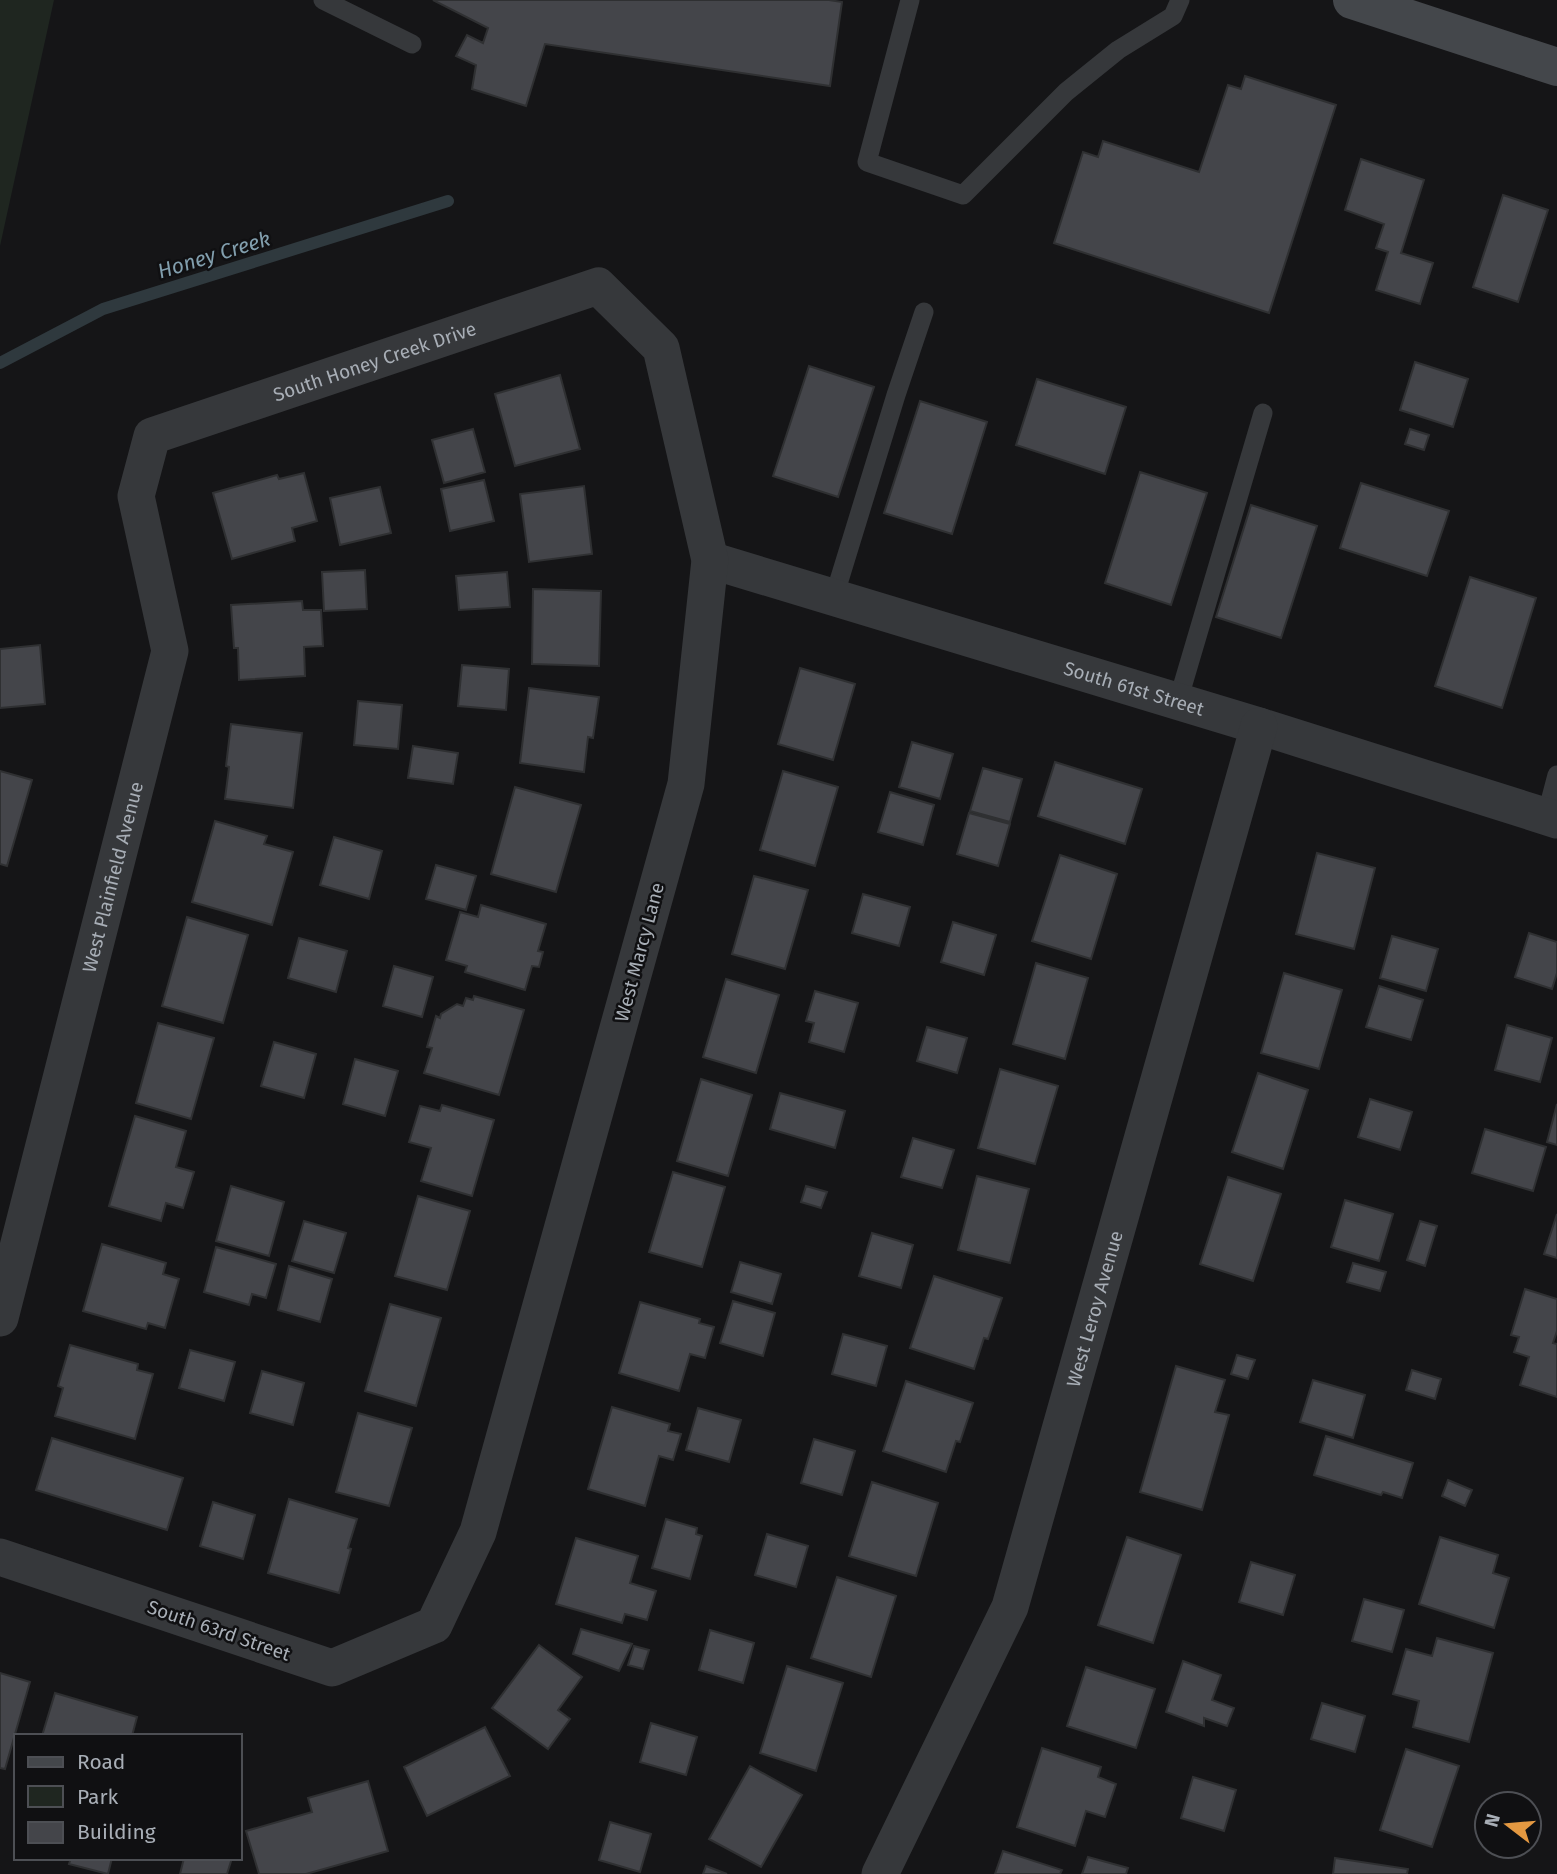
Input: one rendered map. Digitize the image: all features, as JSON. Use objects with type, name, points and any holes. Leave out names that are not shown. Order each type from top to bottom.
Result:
[{"type":"main road","points":[[1352,0],[1557,66]]},
{"type":"street","name":"South Honey Creek Drive","points":[[152,436],[598,286]]},
{"type":"street","name":"West Marcy Lane","points":[[434,1625],[478,1532],[685,785],[710,560],[662,348],[598,286]]},
{"type":"street","name":"West Plainfield Avenue","points":[[0,1318],[170,651],[136,496],[152,436]]},
{"type":"street","name":"South 61st Street","points":[[710,560],[1178,701],[1551,819]]},
{"type":"street","name":"West Leroy Avenue","points":[[880,1874],[1010,1607],[1259,726]]},
{"type":"street","name":"South 63rd Street","points":[[0,1557],[332,1668],[434,1625]]},
{"type":"lane","points":[[323,0],[412,44]]},
{"type":"lane","points":[[910,0],[867,162],[962,195],[1066,92],[1118,50],[1173,16],[1180,0]]},
{"type":"lane","points":[[834,597],[924,312]]},
{"type":"lane","points":[[1178,701],[1263,413]]},
{"type":"lane","points":[[1551,819],[1557,775]]},
{"type":"green space","points":[[0,0],[54,0],[0,246]]},
{"type":"building","points":[[433,0],[842,2],[830,86],[545,44],[526,106],[472,89],[476,65],[456,56],[467,35],[483,43],[488,28]]},
{"type":"building","points":[[1245,76],[1336,105],[1269,313],[1054,243],[1083,152],[1098,157],[1103,141],[1199,172],[1228,85],[1241,89]]},
{"type":"building","points":[[1361,159],[1424,180],[1401,253],[1433,263],[1420,304],[1376,290],[1388,252],[1376,248],[1384,224],[1345,210]]},
{"type":"building","points":[[1503,195],[1548,210],[1518,302],[1473,287]]},
{"type":"building","points":[[1415,362],[1468,379],[1453,427],[1400,410]]},
{"type":"building","points":[[809,366],[874,387],[838,497],[773,476]]},
{"type":"building","points":[[560,375],[580,449],[515,466],[495,394]]},
{"type":"building","points":[[1037,379],[1126,407],[1105,474],[1016,445]]},
{"type":"building","points":[[920,401],[987,422],[952,534],[884,513]]},
{"type":"building","points":[[473,429],[485,472],[444,483],[432,440]]},
{"type":"building","points":[[1410,429],[1429,435],[1424,450],[1405,444]]},
{"type":"building","points":[[1140,472],[1207,493],[1171,605],[1105,583]]},
{"type":"building","points":[[304,473],[317,521],[292,528],[295,541],[232,559],[213,493],[277,475],[279,479]]},
{"type":"building","points":[[484,480],[494,521],[450,531],[441,489]]},
{"type":"building","points":[[1361,483],[1449,511],[1427,576],[1340,548]]},
{"type":"building","points":[[584,486],[592,554],[529,562],[520,494]]},
{"type":"building","points":[[380,487],[391,533],[340,545],[330,498]]},
{"type":"building","points":[[1251,505],[1317,526],[1281,638],[1216,617]]},
{"type":"building","points":[[365,570],[367,609],[324,611],[322,572]]},
{"type":"building","points":[[507,572],[510,607],[459,610],[456,576]]},
{"type":"building","points":[[1470,577],[1536,598],[1502,708],[1435,686]]},
{"type":"building","points":[[533,589],[601,591],[599,666],[532,664]]},
{"type":"building","points":[[302,601],[303,610],[321,610],[323,646],[304,647],[305,676],[239,680],[238,648],[234,648],[231,605]]},
{"type":"building","points":[[40,645],[45,704],[0,708],[0,649]]},
{"type":"building","points":[[462,665],[509,669],[506,710],[458,706]]},
{"type":"building","points":[[800,668],[855,684],[833,760],[778,744]]},
{"type":"building","points":[[529,688],[599,697],[593,738],[588,737],[584,772],[520,763]]},
{"type":"building","points":[[358,701],[402,705],[398,749],[354,745]]},
{"type":"building","points":[[231,724],[302,733],[293,808],[225,799]]},
{"type":"building","points":[[912,742],[953,754],[940,799],[899,787]]},
{"type":"building","points":[[413,746],[458,753],[453,784],[408,778]]},
{"type":"building","points":[[1055,762],[1142,789],[1125,844],[1038,816]]},
{"type":"building","points":[[983,768],[1022,779],[1010,822],[970,811]]},
{"type":"building","points":[[0,771],[32,780],[7,866],[0,864]]},
{"type":"building","points":[[783,771],[838,787],[815,866],[760,850]]},
{"type":"building","points":[[515,787],[581,805],[556,892],[491,874]]},
{"type":"building","points":[[890,792],[934,805],[923,845],[878,832]]},
{"type":"building","points":[[969,813],[1010,824],[998,866],[957,854]]},
{"type":"building","points":[[215,821],[267,836],[264,844],[293,852],[272,925],[192,902]]},
{"type":"building","points":[[334,837],[382,851],[369,899],[320,885]]},
{"type":"building","points":[[1317,853],[1375,868],[1354,949],[1296,934]]},
{"type":"building","points":[[1060,855],[1117,874],[1091,959],[1032,941]]},
{"type":"building","points":[[436,865],[476,876],[466,910],[426,899]]},
{"type":"building","points":[[754,876],[808,890],[785,969],[732,954]]},
{"type":"building","points":[[863,894],[910,907],[899,946],[852,933]]},
{"type":"building","points":[[481,905],[546,924],[538,951],[543,952],[539,967],[532,966],[525,990],[465,972],[467,966],[446,960],[460,912],[478,917]]},
{"type":"building","points":[[187,917],[248,935],[223,1023],[162,1006]]},
{"type":"building","points":[[953,922],[996,935],[984,975],[941,962]]},
{"type":"building","points":[[1529,933],[1557,942],[1557,973],[1552,989],[1515,977]]},
{"type":"building","points":[[1392,936],[1438,949],[1426,991],[1380,978]]},
{"type":"building","points":[[299,938],[347,951],[336,992],[288,978]]},
{"type":"building","points":[[1036,963],[1088,978],[1065,1059],[1013,1044]]},
{"type":"building","points":[[394,966],[433,977],[422,1017],[383,1006]]},
{"type":"building","points":[[1284,973],[1342,990],[1319,1069],[1261,1053]]},
{"type":"building","points":[[726,979],[779,995],[756,1073],[703,1057]]},
{"type":"building","points":[[1379,986],[1423,1000],[1411,1040],[1366,1027]]},
{"type":"building","points":[[815,991],[858,1003],[844,1052],[809,1042],[814,1023],[806,1021]]},
{"type":"building","points":[[474,996],[524,1010],[499,1095],[424,1073],[432,1048],[427,1047],[436,1016],[440,1018],[441,1014],[457,1004],[463,1006],[466,998],[473,1000]]},
{"type":"building","points":[[158,1023],[214,1038],[191,1119],[136,1103]]},
{"type":"building","points":[[1507,1025],[1552,1038],[1540,1082],[1495,1070]]},
{"type":"building","points":[[927,1027],[967,1038],[957,1073],[917,1061]]},
{"type":"building","points":[[274,1042],[316,1054],[304,1098],[261,1086]]},
{"type":"building","points":[[355,1059],[398,1071],[385,1116],[343,1104]]},
{"type":"building","points":[[1000,1069],[1058,1086],[1035,1164],[978,1148]]},
{"type":"building","points":[[1258,1073],[1308,1090],[1283,1169],[1232,1152]]},
{"type":"building","points":[[701,1079],[752,1095],[728,1176],[677,1161]]},
{"type":"building","points":[[780,1093],[845,1111],[835,1148],[770,1129]]},
{"type":"building","points":[[1370,1099],[1412,1112],[1400,1150],[1358,1137]]},
{"type":"building","points":[[1557,1104],[1557,1145],[1547,1142]]},
{"type":"building","points":[[442,1105],[494,1120],[472,1196],[421,1181],[431,1148],[409,1142],[420,1106],[440,1111]]},
{"type":"building","points":[[135,1116],[186,1131],[176,1167],[194,1172],[183,1208],[166,1203],[161,1221],[109,1206]]},
{"type":"building","points":[[1485,1129],[1546,1147],[1533,1191],[1472,1173]]},
{"type":"building","points":[[913,1138],[954,1150],[942,1188],[901,1177]]},
{"type":"building","points":[[673,1172],[725,1187],[702,1267],[649,1252]]},
{"type":"building","points":[[977,1176],[1029,1189],[1010,1263],[958,1250]]},
{"type":"building","points":[[1228,1177],[1281,1194],[1253,1281],[1200,1264]]},
{"type":"building","points":[[231,1186],[284,1202],[269,1256],[216,1241]]},
{"type":"building","points":[[806,1186],[827,1192],[821,1208],[801,1202]]},
{"type":"building","points":[[418,1196],[470,1211],[447,1290],[395,1276]]},
{"type":"building","points":[[1345,1200],[1393,1214],[1379,1261],[1331,1247]]},
{"type":"building","points":[[1557,1214],[1557,1258],[1544,1254]]},
{"type":"building","points":[[304,1221],[346,1233],[334,1273],[292,1261]]},
{"type":"building","points":[[1420,1221],[1437,1226],[1425,1266],[1407,1260]]},
{"type":"building","points":[[872,1233],[913,1245],[901,1288],[859,1276]]},
{"type":"building","points":[[102,1244],[166,1263],[163,1274],[179,1279],[165,1328],[148,1323],[146,1329],[83,1311]]},
{"type":"building","points":[[216,1247],[276,1264],[266,1298],[252,1294],[249,1305],[204,1292]]},
{"type":"building","points":[[740,1262],[781,1274],[772,1304],[731,1292]]},
{"type":"building","points":[[1353,1263],[1386,1272],[1380,1291],[1347,1282]]},
{"type":"building","points":[[289,1266],[332,1279],[320,1322],[278,1310]]},
{"type":"building","points":[[934,1276],[1002,1298],[974,1369],[910,1348]]},
{"type":"building","points":[[1525,1289],[1557,1299],[1557,1331],[1553,1343],[1557,1344],[1557,1397],[1520,1385],[1529,1357],[1514,1352],[1519,1337],[1511,1335]]},
{"type":"building","points":[[733,1301],[775,1313],[763,1356],[720,1343]]},
{"type":"building","points":[[640,1302],[700,1319],[699,1323],[714,1327],[705,1358],[690,1354],[679,1391],[619,1373]]},
{"type":"building","points":[[390,1304],[441,1318],[416,1406],[365,1391]]},
{"type":"building","points":[[843,1334],[887,1346],[876,1386],[832,1374]]},
{"type":"building","points":[[70,1345],[138,1364],[137,1370],[153,1374],[135,1439],[55,1416],[63,1388],[58,1386]]},
{"type":"building","points":[[190,1350],[235,1362],[224,1401],[179,1388]]},
{"type":"building","points":[[1237,1355],[1255,1360],[1248,1379],[1231,1374]]},
{"type":"building","points":[[1176,1366],[1225,1380],[1215,1412],[1229,1415],[1202,1510],[1140,1492]]},
{"type":"building","points":[[1412,1370],[1441,1379],[1435,1399],[1406,1390]]},
{"type":"building","points":[[262,1371],[304,1383],[293,1425],[250,1413]]},
{"type":"building","points":[[1313,1380],[1365,1395],[1353,1438],[1300,1422]]},
{"type":"building","points":[[906,1381],[973,1403],[960,1442],[956,1441],[946,1472],[883,1451]]},
{"type":"building","points":[[612,1407],[670,1424],[668,1431],[681,1434],[673,1460],[659,1456],[645,1506],[588,1489]]},
{"type":"building","points":[[698,1408],[741,1420],[729,1462],[686,1450]]},
{"type":"building","points":[[358,1413],[412,1428],[389,1506],[336,1492]]},
{"type":"building","points":[[1326,1436],[1413,1463],[1402,1498],[1383,1492],[1381,1495],[1314,1475]]},
{"type":"building","points":[[52,1438],[183,1478],[167,1530],[36,1490]]},
{"type":"building","points":[[814,1439],[855,1451],[842,1495],[801,1483]]},
{"type":"building","points":[[1448,1480],[1472,1490],[1465,1506],[1442,1496]]},
{"type":"building","points":[[872,1482],[938,1503],[916,1576],[849,1556]]},
{"type":"building","points":[[289,1499],[357,1519],[339,1593],[268,1573]]},
{"type":"building","points":[[213,1502],[255,1515],[243,1559],[200,1546]]},
{"type":"building","points":[[666,1519],[697,1528],[696,1534],[702,1536],[690,1579],[652,1568]]},
{"type":"building","points":[[767,1534],[808,1546],[796,1587],[755,1575]]},
{"type":"building","points":[[1127,1537],[1181,1555],[1153,1643],[1098,1625]]},
{"type":"building","points":[[1440,1537],[1498,1555],[1493,1573],[1509,1578],[1494,1628],[1419,1604]]},
{"type":"building","points":[[576,1538],[638,1556],[630,1583],[656,1591],[647,1620],[625,1614],[622,1623],[556,1604]]},
{"type":"building","points":[[1251,1562],[1295,1575],[1283,1615],[1239,1602]]},
{"type":"building","points":[[837,1577],[896,1596],[871,1677],[811,1658]]},
{"type":"building","points":[[1364,1599],[1404,1610],[1392,1652],[1352,1641]]},
{"type":"building","points":[[581,1629],[632,1644],[619,1671],[573,1654]]},
{"type":"building","points":[[710,1630],[754,1643],[743,1683],[699,1670]]},
{"type":"building","points":[[1437,1638],[1493,1653],[1469,1742],[1413,1727],[1419,1701],[1393,1694],[1406,1649],[1432,1656]]},
{"type":"building","points":[[539,1645],[582,1677],[558,1710],[570,1719],[548,1749],[492,1708]]},
{"type":"building","points":[[634,1646],[649,1650],[643,1669],[628,1665]]},
{"type":"building","points":[[1183,1661],[1221,1675],[1212,1700],[1234,1708],[1227,1726],[1204,1718],[1204,1726],[1166,1712]]},
{"type":"building","points":[[787,1666],[843,1683],[816,1771],[760,1753]]},
{"type":"building","points":[[1086,1667],[1155,1689],[1136,1748],[1067,1726]]},
{"type":"building","points":[[0,1673],[30,1682],[5,1769],[0,1768]]},
{"type":"building","points":[[55,1693],[137,1717],[133,1734],[43,1734]]},
{"type":"building","points":[[1322,1703],[1365,1716],[1355,1752],[1311,1739]]},
{"type":"building","points":[[651,1723],[697,1737],[686,1775],[640,1762]]},
{"type":"building","points":[[485,1727],[510,1776],[427,1816],[404,1767]]},
{"type":"building","points":[[1042,1748],[1101,1767],[1098,1777],[1116,1784],[1105,1817],[1086,1811],[1075,1846],[1017,1827]]},
{"type":"building","points":[[1406,1749],[1459,1766],[1432,1847],[1380,1830]]},
{"type":"building","points":[[750,1766],[802,1795],[761,1867],[709,1839]]},
{"type":"building","points":[[1193,1777],[1236,1790],[1224,1831],[1181,1818]]},
{"type":"building","points":[[368,1781],[388,1851],[306,1874],[259,1874],[246,1831],[312,1812],[308,1798]]},
{"type":"building","points":[[610,1822],[651,1834],[640,1872],[599,1860]]},
{"type":"building","points":[[1003,1851],[1062,1870],[1060,1874],[995,1874]]},
{"type":"building","points":[[1088,1857],[1128,1868],[1126,1874],[1082,1874]]},
{"type":"building","points":[[1335,1858],[1408,1869],[1407,1874],[1333,1874]]},
{"type":"building","points":[[70,1860],[112,1860],[108,1874],[69,1864]]},
{"type":"building","points":[[184,1860],[231,1860],[227,1874],[180,1874]]},
{"type":"building","points":[[706,1866],[727,1874],[703,1874]]},
{"type":"waterway","name":"Honey Creek","points":[[0,363],[103,309],[448,201]]}]
